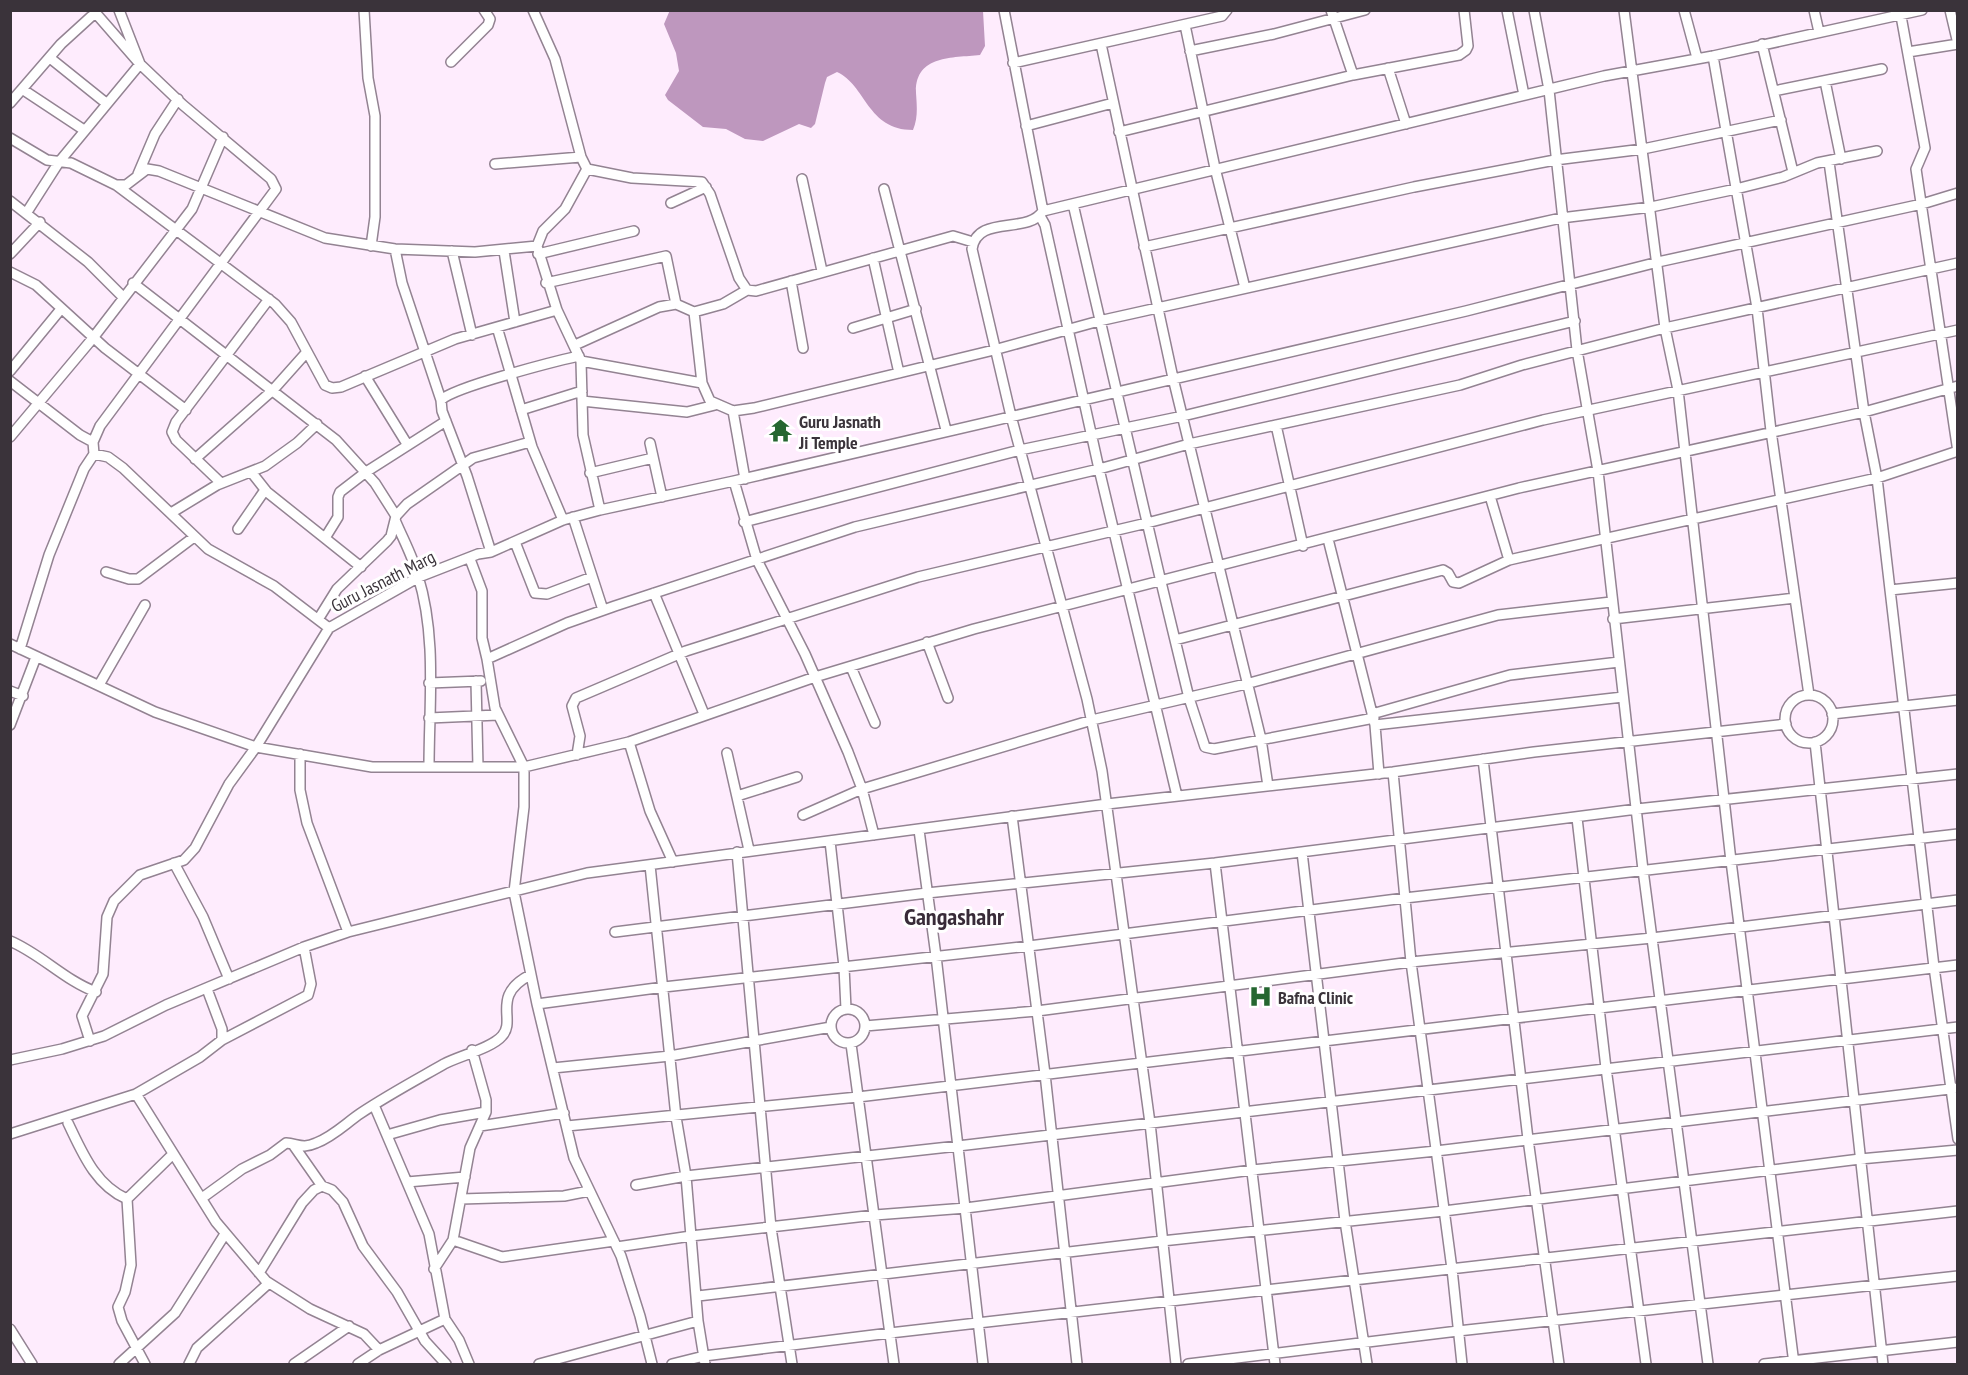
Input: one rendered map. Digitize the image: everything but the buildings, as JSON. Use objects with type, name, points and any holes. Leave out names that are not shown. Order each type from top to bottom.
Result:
[{"type":"street","points":[[119,10],[140,64]]},
{"type":"street","points":[[364,10],[368,78],[375,116],[375,218],[371,246]]},
{"type":"street","points":[[451,62],[490,22],[484,10]]},
{"type":"street","points":[[533,10],[555,59],[581,157],[587,169]]},
{"type":"street","points":[[1004,10],[1042,214],[1067,331],[1177,796]]},
{"type":"street","points":[[1013,63],[1222,16],[1227,10]]},
{"type":"street","points":[[1190,51],[1333,15],[1365,10]]},
{"type":"street","points":[[1119,132],[1353,75],[1464,53],[1468,46],[1464,10]]},
{"type":"street","points":[[1507,10],[1524,95]]},
{"type":"street","points":[[1534,10],[1549,90],[1577,350],[1598,471],[1643,870],[1678,1120],[1708,1365]]},
{"type":"street","points":[[1624,10],[1665,328],[1678,390],[1731,861],[1772,1170],[1794,1363]]},
{"type":"street","points":[[1683,10],[1697,58]]},
{"type":"street","points":[[1814,10],[1819,32]]},
{"type":"street","points":[[1176,1365],[1150,1123],[1107,804],[1092,720],[994,350],[973,258],[973,242],[984,230],[1072,204],[1215,168],[1524,95],[1922,10]]},
{"type":"street","points":[[1908,52],[1958,44],[1950,10]]},
{"type":"street","points":[[10,103],[94,12],[140,64],[276,184],[275,193],[100,426],[93,442],[94,454],[84,469],[49,555],[20,649]]},
{"type":"street","points":[[1333,15],[1353,75]]},
{"type":"street","points":[[1175,640],[1443,570],[1448,573],[1453,582],[1459,583],[1509,560],[1605,536],[1877,478],[1957,451],[1953,387],[1941,334],[1916,169],[1925,148],[1901,16]]},
{"type":"street","points":[[1185,25],[1215,168],[1232,228],[1245,288]]},
{"type":"street","points":[[1101,44],[1173,378],[1261,740],[1268,786]]},
{"type":"street","points":[[1762,45],[1793,172]]},
{"type":"street","points":[[1713,56],[1757,308],[1780,498],[1809,695]]},
{"type":"street","points":[[50,58],[106,103]]},
{"type":"street","points":[[27,212],[59,162],[140,64]]},
{"type":"street","points":[[1388,68],[1406,124]]},
{"type":"street","points":[[1774,91],[1882,69]]},
{"type":"street","points":[[1826,81],[1841,159]]},
{"type":"street","points":[[22,89],[84,130]]},
{"type":"street","points":[[138,175],[155,134],[178,99]]},
{"type":"street","points":[[1026,126],[1113,103]]},
{"type":"street","points":[[1144,248],[1414,187],[1555,160],[1642,149],[1781,120]]},
{"type":"street","points":[[10,437],[93,338],[192,209],[223,137]]},
{"type":"street","points":[[10,138],[40,158],[50,162],[71,163],[116,184],[269,299],[291,322],[325,385],[332,388],[472,334],[557,310]]},
{"type":"street","points":[[694,312],[702,383],[710,401],[733,411],[930,366],[1099,321],[1561,218],[1651,207],[1736,189],[1817,163],[1877,151]]},
{"type":"street","points":[[495,164],[581,157]]},
{"type":"street","points":[[1829,162],[1845,287],[1864,412],[1877,478],[1918,837],[1942,1028],[1954,1088],[1958,1139]]},
{"type":"street","points":[[116,184],[126,184],[138,175],[153,169],[260,211],[311,234],[395,249],[538,250],[634,231]]},
{"type":"street","points":[[587,169],[632,178],[698,181],[706,187],[739,278],[747,290]]},
{"type":"street","points":[[587,169],[565,209],[543,231],[538,250],[546,283],[580,358],[582,435],[600,510]]},
{"type":"street","points":[[802,179],[822,271]]},
{"type":"street","points":[[671,202],[706,187]]},
{"type":"street","points":[[884,189],[946,430]]},
{"type":"street","name":"Guru Jasnath Marg","points":[[90,1041],[82,1016],[104,975],[106,917],[114,901],[140,875],[184,860],[195,848],[229,784],[256,747],[329,628],[419,577],[478,554],[491,552],[563,520],[600,510],[734,482],[946,430],[1466,311],[1658,262],[1958,194]]},
{"type":"street","points":[[10,201],[40,222],[88,262],[123,297]]},
{"type":"street","points":[[1072,204],[1189,698],[1205,747],[1214,749],[1374,719],[1623,697]]},
{"type":"street","points":[[10,255],[40,222]]},
{"type":"street","points":[[575,345],[659,307],[676,304],[694,312],[723,304],[747,290],[756,291],[953,236],[973,242]]},
{"type":"street","points":[[395,249],[424,352],[491,552]]},
{"type":"street","points":[[452,251],[472,334]]},
{"type":"street","points":[[504,251],[515,322]]},
{"type":"street","points":[[546,283],[666,255],[676,304]]},
{"type":"street","points":[[873,258],[888,318],[898,373]]},
{"type":"street","points":[[487,659],[603,610],[855,527],[1099,469],[1189,444],[1460,385],[1577,350],[1665,328],[1931,267],[1958,263]]},
{"type":"street","points":[[10,272],[36,285],[93,338],[186,410]]},
{"type":"street","points":[[791,281],[803,348]]},
{"type":"street","points":[[133,284],[342,445],[366,471],[395,518],[419,577],[428,625],[429,766]]},
{"type":"street","points":[[222,483],[173,436],[174,426],[269,299]]},
{"type":"street","points":[[10,370],[60,309]]},
{"type":"street","points":[[853,328],[916,309]]},
{"type":"street","points":[[744,522],[1020,450],[1183,416],[1575,321]]},
{"type":"street","points":[[498,327],[530,442],[563,520]]},
{"type":"street","points":[[577,755],[580,736],[572,706],[576,698],[679,654],[918,577],[1147,523],[1521,425],[1958,330]]},
{"type":"street","points":[[195,459],[273,390],[306,352]]},
{"type":"street","points":[[441,400],[446,395],[580,358],[702,383]]},
{"type":"street","points":[[365,376],[407,444]]},
{"type":"street","points":[[10,381],[80,435],[93,442]]},
{"type":"street","points":[[10,644],[155,712],[256,747],[372,767],[524,767],[629,742],[704,714],[927,642],[1490,496],[1771,431],[1864,412],[1953,387]]},
{"type":"street","points":[[521,410],[582,396],[687,412],[715,405]]},
{"type":"street","points":[[733,411],[745,479]]},
{"type":"street","points":[[325,538],[338,517],[340,492],[366,471],[446,421]]},
{"type":"street","points":[[171,513],[222,483],[252,473],[278,458],[317,424]]},
{"type":"street","points":[[1276,425],[1303,546]]},
{"type":"street","points":[[319,618],[338,589],[392,536],[395,518],[406,504],[463,465],[486,453],[530,442]]},
{"type":"street","points":[[650,443],[662,497]]},
{"type":"street","points":[[94,454],[108,457],[123,468],[194,537],[232,564],[274,586],[319,618],[329,628]]},
{"type":"street","points":[[590,473],[653,458]]},
{"type":"street","points":[[252,473],[265,490],[361,567]]},
{"type":"street","points":[[734,482],[757,561],[815,677],[862,789],[874,836]]},
{"type":"street","points":[[238,529],[265,490]]},
{"type":"street","points":[[1490,496],[1509,560]]},
{"type":"street","points":[[573,517],[603,610]]},
{"type":"street","points":[[106,572],[129,579],[138,579],[194,537]]},
{"type":"street","points":[[1328,539],[1374,719],[1379,774]]},
{"type":"street","points":[[515,542],[535,593],[547,594],[592,577]]},
{"type":"street","points":[[470,559],[482,591],[482,638],[489,681],[498,715],[524,767],[524,807],[514,892],[530,975],[573,1158],[615,1244],[645,1334],[652,1365]]},
{"type":"street","points":[[1890,590],[1958,583]]},
{"type":"street","points":[[654,593],[704,714]]},
{"type":"street","points":[[1613,619],[1795,597]]},
{"type":"street","points":[[803,815],[862,789],[1092,720],[1246,684],[1511,612],[1611,602]]},
{"type":"street","points":[[99,685],[145,605]]},
{"type":"street","points":[[927,642],[948,698]]},
{"type":"street","points":[[10,725],[36,657]]},
{"type":"street","points":[[1374,719],[1504,676],[1619,662]]},
{"type":"street","points":[[851,667],[875,723]]},
{"type":"street","points":[[476,681],[478,767]]},
{"type":"street","points":[[429,683],[489,681]]},
{"type":"street","points":[[10,691],[23,696]]},
{"type":"street","points":[[1809,695],[1824,700],[1832,714],[1831,728],[1815,742],[1800,741],[1788,731],[1785,723],[1790,704],[1809,695]]},
{"type":"street","points":[[1832,714],[1958,700]]},
{"type":"street","points":[[429,717],[498,715]]},
{"type":"street","points":[[10,1060],[90,1041],[166,1005],[304,947],[348,932],[587,873],[1107,804],[1379,774],[1483,759],[1785,723]]},
{"type":"street","points":[[629,742],[650,812],[673,862]]},
{"type":"street","points":[[1815,742],[1836,915],[1853,1099],[1883,1365]]},
{"type":"street","points":[[727,753],[749,850]]},
{"type":"street","points":[[300,754],[300,790],[307,824],[348,932]]},
{"type":"street","points":[[1483,759],[1528,1139],[1559,1365]]},
{"type":"street","points":[[1393,772],[1411,962],[1452,1269],[1461,1365]]},
{"type":"street","points":[[615,932],[658,925],[744,918],[927,893],[1400,841],[1637,809],[1958,774]]},
{"type":"street","points":[[737,796],[796,777]]},
{"type":"street","points":[[1012,816],[1045,1074],[1077,1365]]},
{"type":"street","points":[[1577,818],[1601,1008],[1606,1068],[1646,1365]]},
{"type":"street","points":[[919,830],[936,956],[983,1365]]},
{"type":"street","points":[[537,1004],[664,987],[1029,946],[1406,898],[1958,834]]},
{"type":"street","points":[[830,841],[844,967],[846,1009]]},
{"type":"street","points":[[737,852],[771,1228],[792,1365]]},
{"type":"street","points":[[1302,852],[1326,1040],[1352,1280],[1367,1365]]},
{"type":"street","points":[[174,863],[203,918],[229,979]]},
{"type":"street","points":[[1215,863],[1275,1360]]},
{"type":"street","points":[[650,865],[676,1117],[686,1176],[698,1296],[698,1321],[704,1360]]},
{"type":"street","points":[[865,1026],[1037,1011],[1133,996],[1230,986],[1411,962],[1652,938],[1958,900]]},
{"type":"street","points":[[10,940],[29,950],[75,983],[96,992]]},
{"type":"street","points":[[10,1134],[136,1094],[200,1058],[222,1040],[308,995],[311,984],[304,947]]},
{"type":"street","points":[[567,1126],[676,1117],[858,1097],[951,1084],[1142,1064],[1958,965]]},
{"type":"street","points":[[202,1198],[242,1169],[270,1155],[286,1143],[308,1147],[329,1137],[374,1105],[472,1050],[502,1036],[510,991],[515,984],[530,975]]},
{"type":"street","points":[[207,989],[222,1029],[222,1040]]},
{"type":"street","points":[[846,1009],[861,1015],[865,1026],[861,1037],[850,1044],[837,1040],[831,1027],[835,1015],[846,1009]]},
{"type":"street","points":[[636,1185],[766,1166],[1333,1102],[1958,1026]]},
{"type":"street","points":[[553,1068],[670,1056],[831,1027]]},
{"type":"street","points":[[850,1044],[894,1365]]},
{"type":"street","points":[[434,1269],[453,1240],[472,1139],[486,1112],[486,1100],[472,1050]]},
{"type":"street","points":[[453,1240],[502,1257],[874,1215],[966,1208],[1252,1170],[1436,1151],[1954,1088]]},
{"type":"street","points":[[136,1094],[172,1155],[225,1234],[269,1283],[303,1305],[364,1334],[379,1350]]},
{"type":"street","points":[[374,1105],[432,1242],[434,1269],[445,1319],[459,1340],[469,1365]]},
{"type":"street","points":[[387,1135],[441,1120],[486,1112]]},
{"type":"street","points":[[480,1126],[564,1113]]},
{"type":"street","points":[[68,1123],[95,1173],[113,1192],[127,1199]]},
{"type":"street","points":[[294,1146],[322,1186],[332,1190],[343,1202],[360,1241],[397,1292],[419,1332],[446,1365]]},
{"type":"street","points":[[698,1296],[1258,1230],[1444,1211],[1860,1159],[1958,1150]]},
{"type":"street","points":[[146,1365],[122,1321],[118,1307],[126,1292],[131,1265],[127,1199],[172,1155]]},
{"type":"street","points":[[407,1182],[465,1178]]},
{"type":"street","points":[[260,1273],[302,1203],[314,1190],[322,1186]]},
{"type":"street","points":[[461,1199],[564,1196],[589,1191]]},
{"type":"street","points":[[672,1365],[890,1333],[1958,1211]]},
{"type":"street","points":[[119,1365],[174,1313],[225,1234]]},
{"type":"street","points":[[1188,1365],[1275,1360],[1364,1343],[1458,1331],[1958,1276]]},
{"type":"street","points":[[189,1365],[197,1348],[269,1283]]},
{"type":"street","points":[[358,1365],[379,1350],[445,1319]]},
{"type":"street","points":[[539,1365],[698,1321]]},
{"type":"street","points":[[294,1365],[348,1326]]},
{"type":"street","points":[[11,1331],[32,1365]]},
{"type":"street","points":[[1764,1365],[1958,1342]]},
{"type":"shaded area","points":[[670,10],[983,11],[985,46],[980,55],[947,58],[928,65],[922,71],[917,81],[917,108],[913,130],[898,128],[886,123],[876,115],[847,78],[837,72],[827,77],[815,124],[811,128],[799,124],[763,141],[745,139],[726,129],[703,127],[668,100],[665,95],[679,71],[676,53],[664,24]]},
{"type":"place","name":"Guru Jasnath Ji Temple","points":[[781,431]]},
{"type":"place","name":"Bafna Clinic","points":[[1260,997]]},
{"type":"district","name":"Gangashahr","points":[[954,916]]}]
